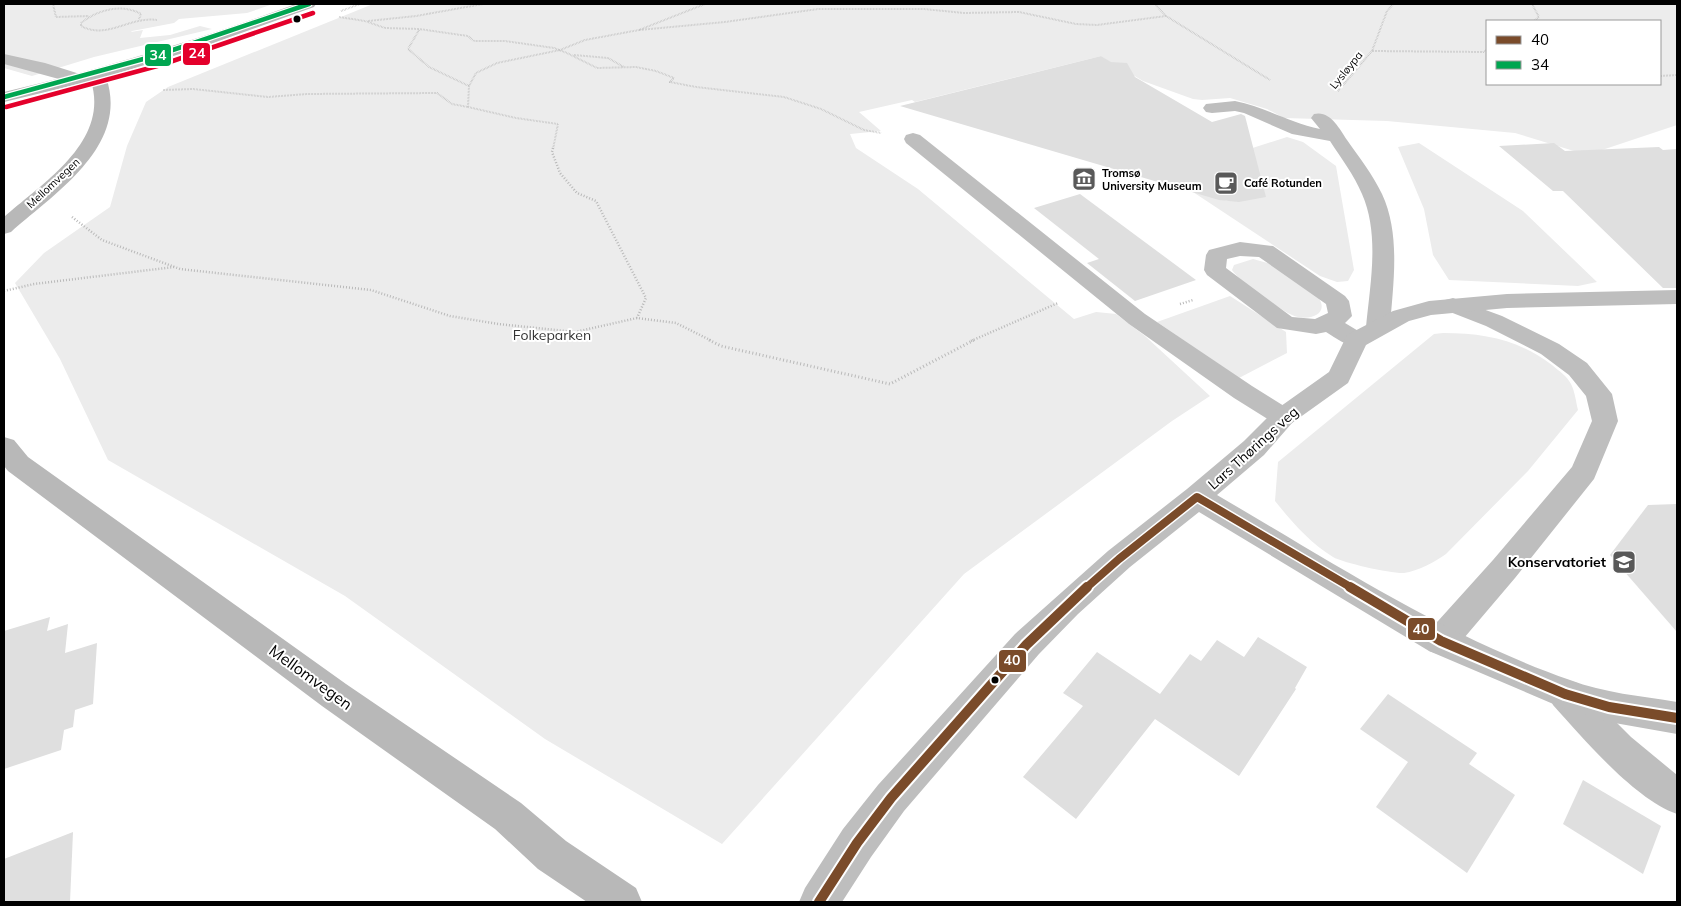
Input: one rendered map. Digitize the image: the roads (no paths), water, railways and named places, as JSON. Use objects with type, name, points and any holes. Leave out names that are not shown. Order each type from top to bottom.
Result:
[{"type":"street","points":[[4,97],[97,74],[213,40],[310,4]]},
{"type":"street","points":[[4,59],[39,67],[77,79]]},
{"type":"street","name":"Mellomvegen","points":[[4,228],[68,171],[91,144],[100,123],[103,98],[97,74]]},
{"type":"street","points":[[1212,108],[1235,106],[1249,109],[1298,130],[1336,137]]},
{"type":"street","points":[[1320,118],[1336,137],[1372,193],[1378,209],[1383,270],[1378,327]]},
{"type":"street","points":[[913,139],[1137,319],[1243,392],[1283,417]]},
{"type":"street","points":[[1328,323],[1340,316],[1337,301],[1265,251],[1240,249],[1217,256],[1215,270],[1285,323],[1316,327],[1328,323],[1356,340],[1401,316],[1429,308],[1507,301],[1677,298]]},
{"type":"street","points":[[1441,641],[1504,569],[1584,472],[1605,421],[1599,394],[1578,369],[1550,349],[1494,321],[1453,305]]},
{"type":"street","name":"Lars Thørings veg","points":[[819,902],[857,843],[891,798],[1027,644],[1066,605],[1119,559],[1197,498],[1254,448],[1283,417],[1339,377],[1356,340]]},
{"type":"street","name":"Mellomvegen","points":[[4,448],[18,464],[334,695],[508,816],[552,855],[622,902]]},
{"type":"street","points":[[1197,498],[1441,641],[1565,694],[1609,707],[1677,718]]},
{"type":"street","points":[[1565,694],[1605,737],[1632,762],[1677,796]]},
{"type":"place","name":"Tromsø University Museum","points":[[1084,179]]},
{"type":"place","name":"Café Rotunden","points":[[1226,183]]},
{"type":"place","name":"Konservatoriet","points":[[1624,562]]},
{"type":"park label","name":"Folkeparken","points":[[552,335]]}]
